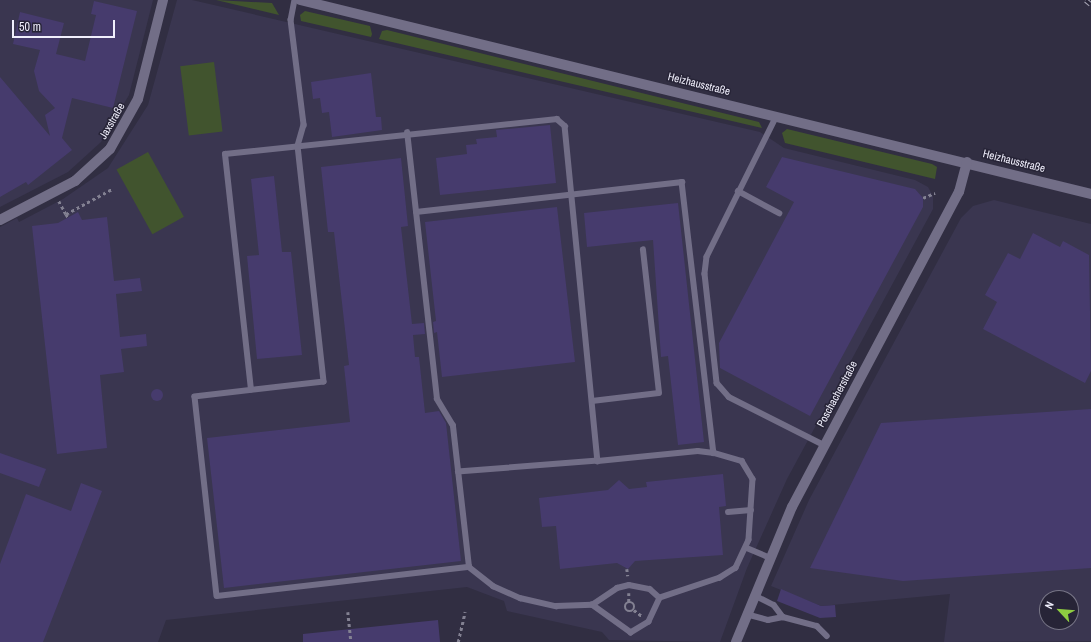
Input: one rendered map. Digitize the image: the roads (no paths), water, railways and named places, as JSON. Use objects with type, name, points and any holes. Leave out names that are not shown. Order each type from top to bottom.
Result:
[{"type":"street","name":"Jaxstraße","points":[[0,220],[75,181],[110,149],[138,99],[163,0]]},
{"type":"street","name":"Heizhausstraße","points":[[300,0],[966,162],[1091,194]]},
{"type":"street","name":"Poschacherstraße","points":[[736,642],[746,614],[770,558],[824,445],[959,192],[966,162]]},
{"type":"lane","points":[[295,0],[291,20],[304,125],[298,146],[324,382],[195,397],[218,596],[469,567],[493,586],[520,598],[556,606],[592,605],[617,588],[629,585],[650,589],[660,598]]},
{"type":"lane","points":[[777,116],[713,238],[706,263],[717,383],[729,397],[824,445]]},
{"type":"lane","points":[[251,390],[225,154],[557,119],[564,126],[598,461]]},
{"type":"lane","points":[[407,134],[437,399],[453,426],[469,567]]},
{"type":"lane","points":[[416,212],[572,193],[682,182],[714,453]]},
{"type":"lane","points":[[738,191],[778,213]]},
{"type":"lane","points":[[592,401],[659,393],[643,250]]},
{"type":"lane","points":[[458,472],[598,461],[698,451],[736,458],[748,466],[753,479],[747,548],[728,574],[660,598],[649,622],[630,633],[592,605]]},
{"type":"lane","points":[[728,512],[751,510]]},
{"type":"lane","points":[[747,548],[770,558]]},
{"type":"lane","points":[[754,595],[774,605],[784,617]]},
{"type":"lane","points":[[746,614],[768,620],[784,617],[817,626],[827,636]]},
{"type":"railway","points":[[1086,0],[1091,4]]}]
